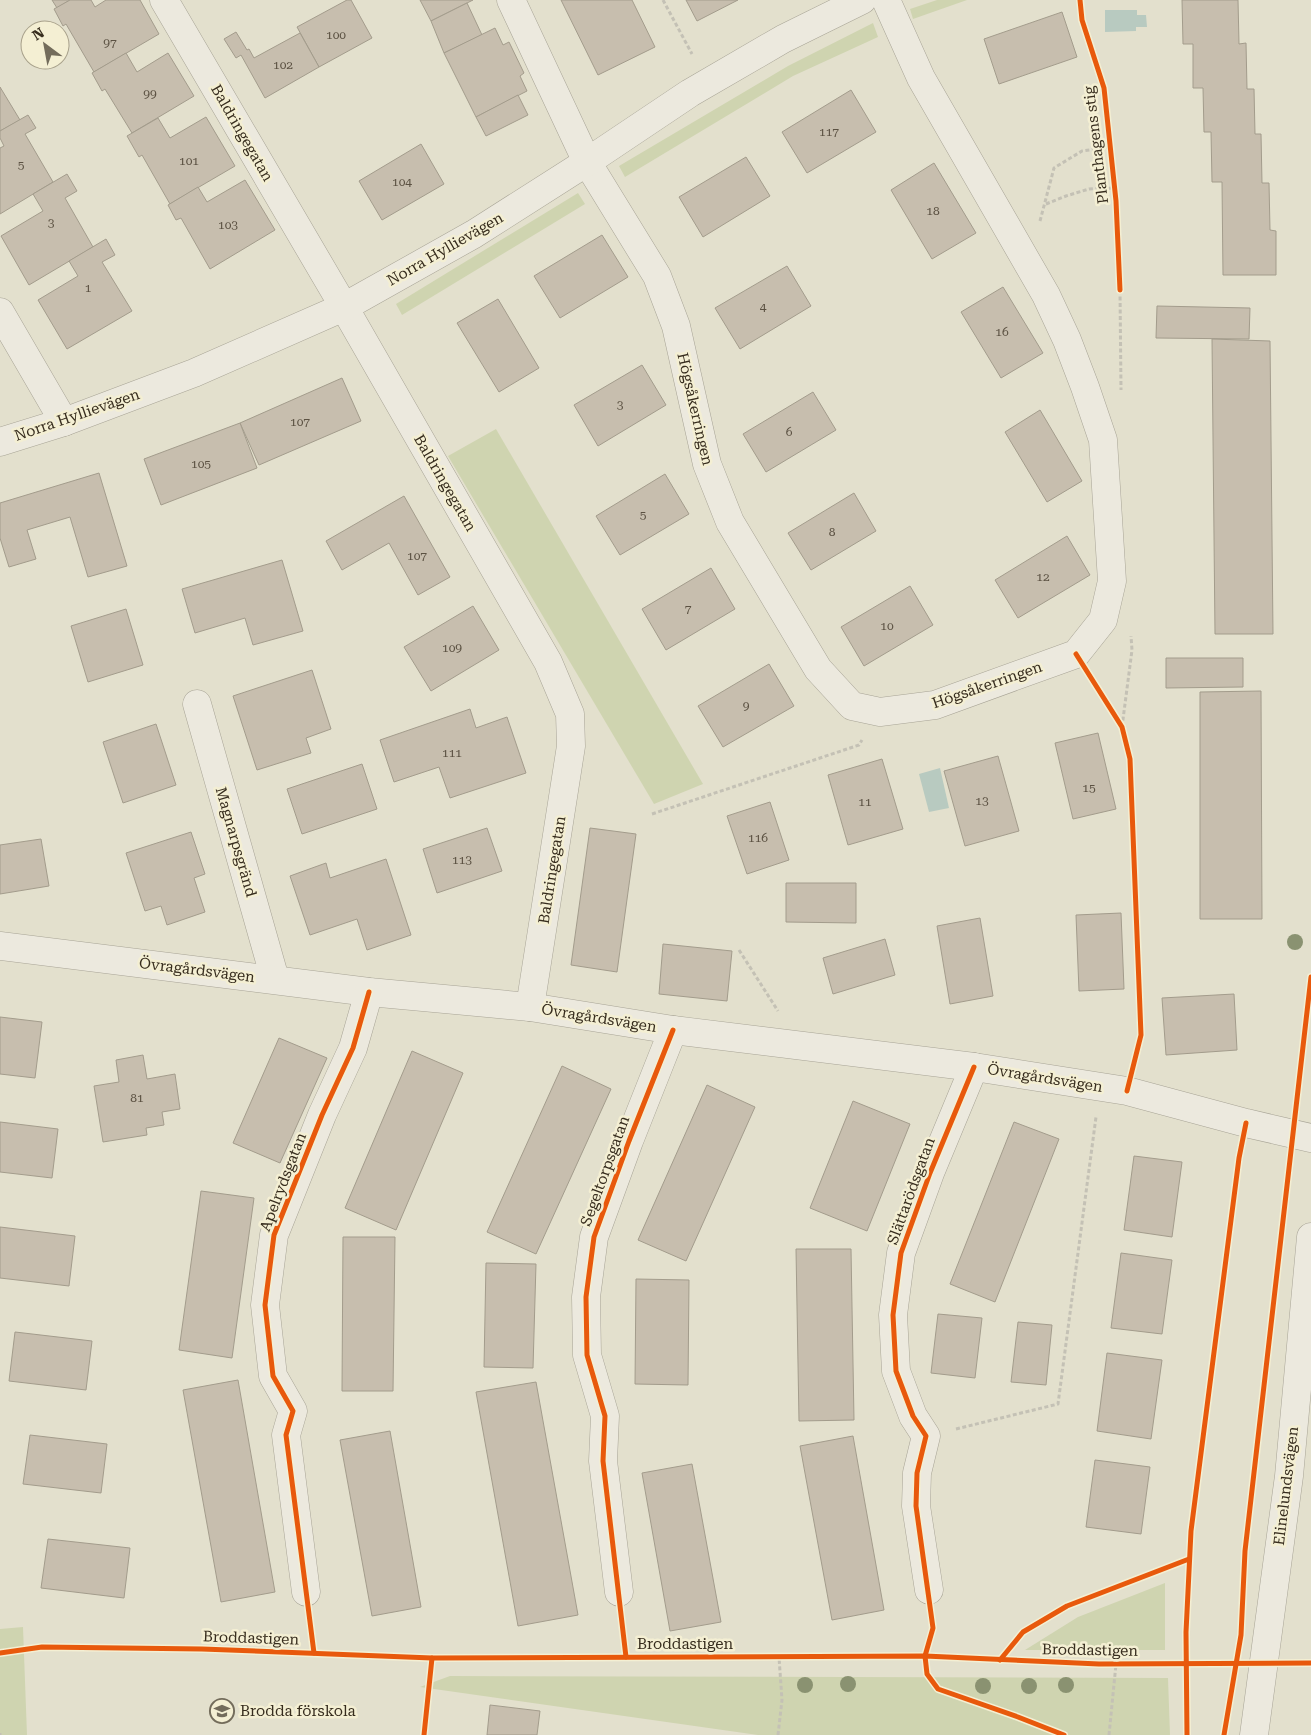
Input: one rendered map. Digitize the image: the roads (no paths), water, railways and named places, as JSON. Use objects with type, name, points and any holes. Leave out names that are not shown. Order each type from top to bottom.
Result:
[{"type":"street","name":"Baldringegatan","points":[[164,0],[344,307],[548,662],[570,714],[571,746],[530,1007]]},
{"type":"street","name":"Högsåkerringen","points":[[511,0],[587,162],[657,276],[676,326],[707,464],[730,522],[818,669],[852,706],[880,712],[935,705],[1076,654],[1103,620],[1112,581],[1102,440],[1067,340],[1046,295],[921,78],[886,0]]},
{"type":"street","name":"Norra Hyllievägen","points":[[0,442],[64,422],[194,373],[344,307],[474,234],[690,93],[783,39],[862,0]]},
{"type":"street","points":[[0,312],[64,422]]},
{"type":"street","name":"Magnarpsgränd","points":[[197,704],[275,979]]},
{"type":"street","name":"Övragårdsvägen","points":[[0,946],[369,992],[530,1007],[673,1030],[974,1067],[1127,1091],[1246,1124],[1311,1138]]},
{"type":"street","name":"Apelrydsgatan","points":[[306,1592],[286,1436],[293,1411],[273,1376],[265,1305],[274,1235],[322,1115],[354,1048],[369,992]]},
{"type":"street","name":"Segeltorpsgatan","points":[[619,1592],[603,1461],[605,1416],[587,1355],[586,1298],[594,1237],[629,1141],[673,1030]]},
{"type":"street","name":"Slättarödsgatan","points":[[929,1590],[916,1506],[917,1473],[926,1436],[913,1416],[896,1371],[893,1315],[901,1253],[930,1173],[974,1067]]},
{"type":"street","name":"Elinelundsvägen","points":[[1254,1735],[1289,1476],[1311,1236]]},
{"type":"place","name":"Brodda förskola","points":[[222,1711]]}]
